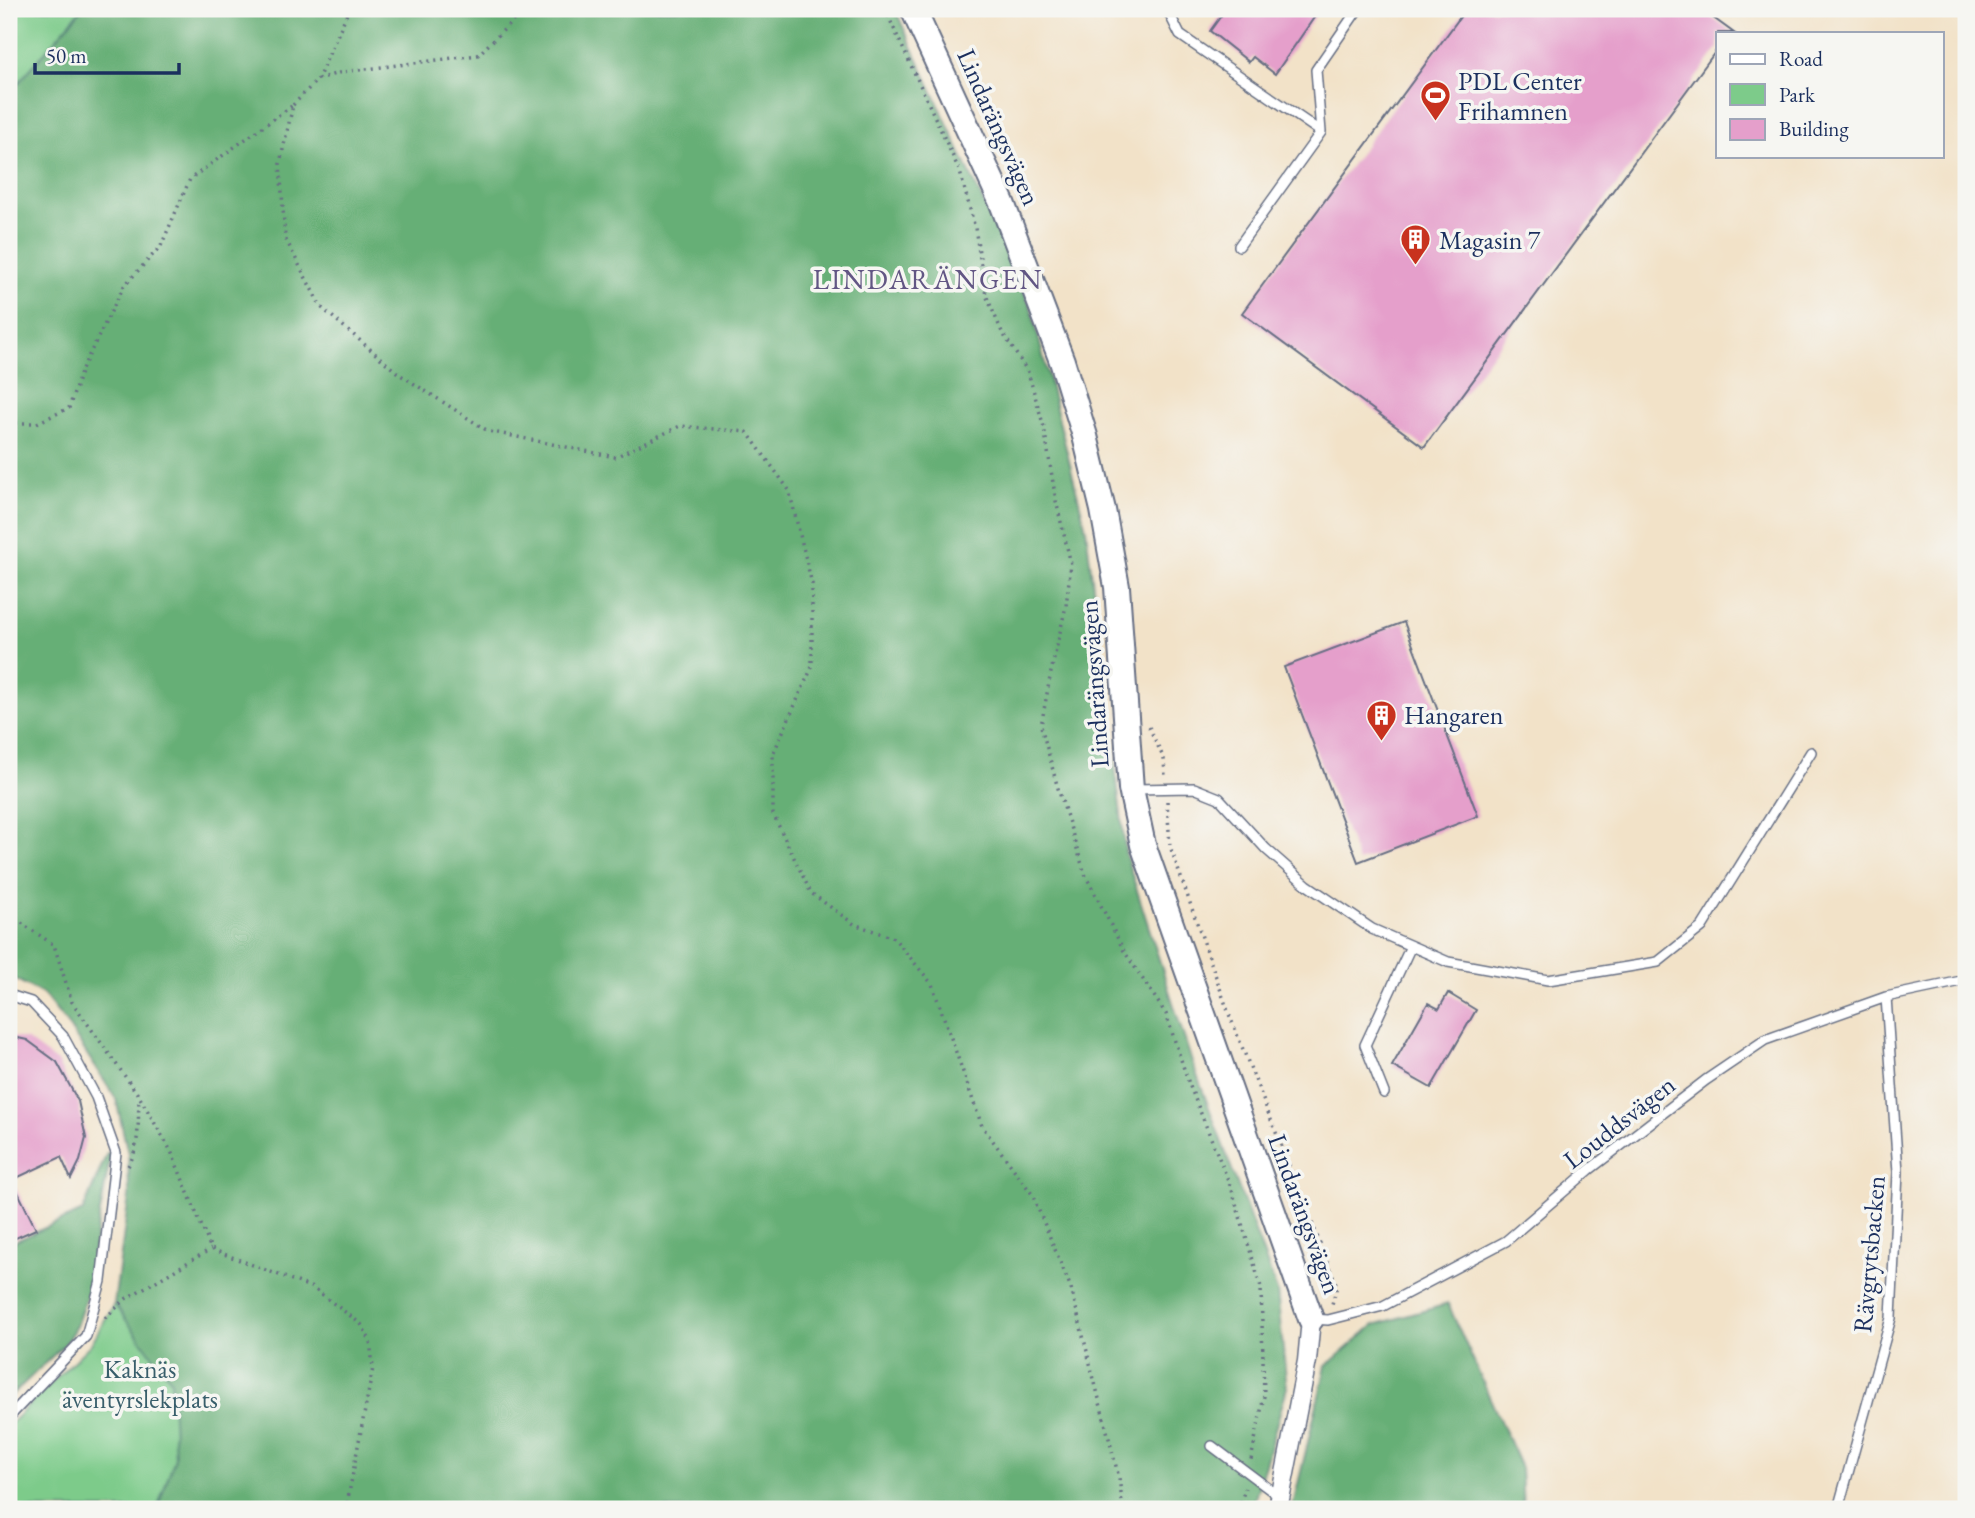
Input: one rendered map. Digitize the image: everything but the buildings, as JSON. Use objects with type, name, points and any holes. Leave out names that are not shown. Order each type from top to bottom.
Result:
[{"type":"street","name":"Lindarängsvägen","points":[[913,9],[1002,203],[1062,361],[1086,436],[1117,587],[1131,789],[1143,845],[1319,1320],[1307,1362],[1280,1504]]},
{"type":"lane","points":[[1167,9],[1180,35],[1321,132]]},
{"type":"lane","points":[[1239,246],[1321,132],[1316,70],[1358,9]]},
{"type":"lane","points":[[1131,789],[1194,788],[1219,798],[1266,849],[1307,885],[1372,929],[1448,962],[1548,981],[1658,962],[1702,928],[1811,752]]},
{"type":"lane","points":[[1384,1093],[1364,1045],[1411,946]]},
{"type":"lane","name":"Louddsvägen","points":[[1319,1320],[1383,1306],[1506,1241],[1589,1170],[1706,1080],[1765,1040],[1886,997],[1966,980]]},
{"type":"lane","points":[[9,995],[31,1002],[63,1036],[96,1097],[116,1153],[100,1281],[86,1336],[9,1417]]},
{"type":"lane","name":"Rävgrytsbacken","points":[[1839,1509],[1891,1318],[1898,1172],[1886,997]]},
{"type":"lane","points":[[1212,1446],[1249,1472],[1280,1504]]},
{"type":"path","points":[[9,423],[37,423],[69,408],[82,369],[124,286],[161,246],[190,179],[293,105],[318,79],[349,9]]},
{"type":"path","points":[[318,79],[342,72],[478,55],[525,9]]},
{"type":"path","points":[[885,9],[891,17],[960,172],[975,228],[986,295],[1002,332],[1028,372],[1044,428],[1056,501],[1071,564],[1066,606],[1041,726],[1058,785],[1085,874],[1124,951],[1166,1014],[1189,1084],[1232,1190],[1261,1287],[1264,1396],[1239,1509]]},
{"type":"path","points":[[293,105],[280,163],[285,238],[321,307],[399,374],[488,431],[615,457],[680,426],[747,432],[789,490],[812,584],[812,667],[773,754],[773,814],[811,893],[854,924],[894,938],[932,984],[982,1126],[1032,1194],[1071,1288],[1119,1478],[1123,1509]]},
{"type":"path","name":"Lindarängsvägen","points":[[1166,787],[1170,846],[1229,1014],[1337,1286],[1319,1320]]},
{"type":"path","points":[[9,917],[54,945],[72,1002],[139,1096],[171,1151],[211,1249],[313,1288],[361,1324],[370,1340],[373,1368],[346,1509]]},
{"type":"path","points":[[111,1192],[132,1160],[139,1096]]},
{"type":"path","points":[[86,1336],[127,1298],[211,1249]]},
{"type":"green space","points":[[9,9],[82,9],[9,94]]},
{"type":"green space","points":[[82,9],[895,9],[1031,307],[1086,529],[1126,856],[1191,1059],[1277,1291],[1287,1388],[1252,1509],[157,1509],[175,1458],[171,1380],[114,1304],[129,1196],[128,1154],[116,1099],[70,1028],[43,994],[9,976],[9,94]]},
{"type":"green space","points":[[107,1153],[111,1153],[87,1295],[76,1326],[65,1344],[9,1398],[9,1244],[83,1211]]},
{"type":"green space","name":"Kaknäs äventyrslekplats","points":[[130,1300],[244,1509],[9,1509],[9,1425],[91,1344],[114,1304],[120,1312]]},
{"type":"green space","points":[[1448,1304],[1521,1468],[1523,1509],[1292,1509],[1326,1366],[1374,1325]]},
{"type":"place","name":"PDL Center Frihamnen","points":[[1435,123]]},
{"type":"place","name":"Magasin 7","points":[[1416,267]]},
{"type":"place","name":"Hangaren","points":[[1381,742]]},
{"type":"district","name":"LINDARÄNGEN","points":[[928,279]]}]
